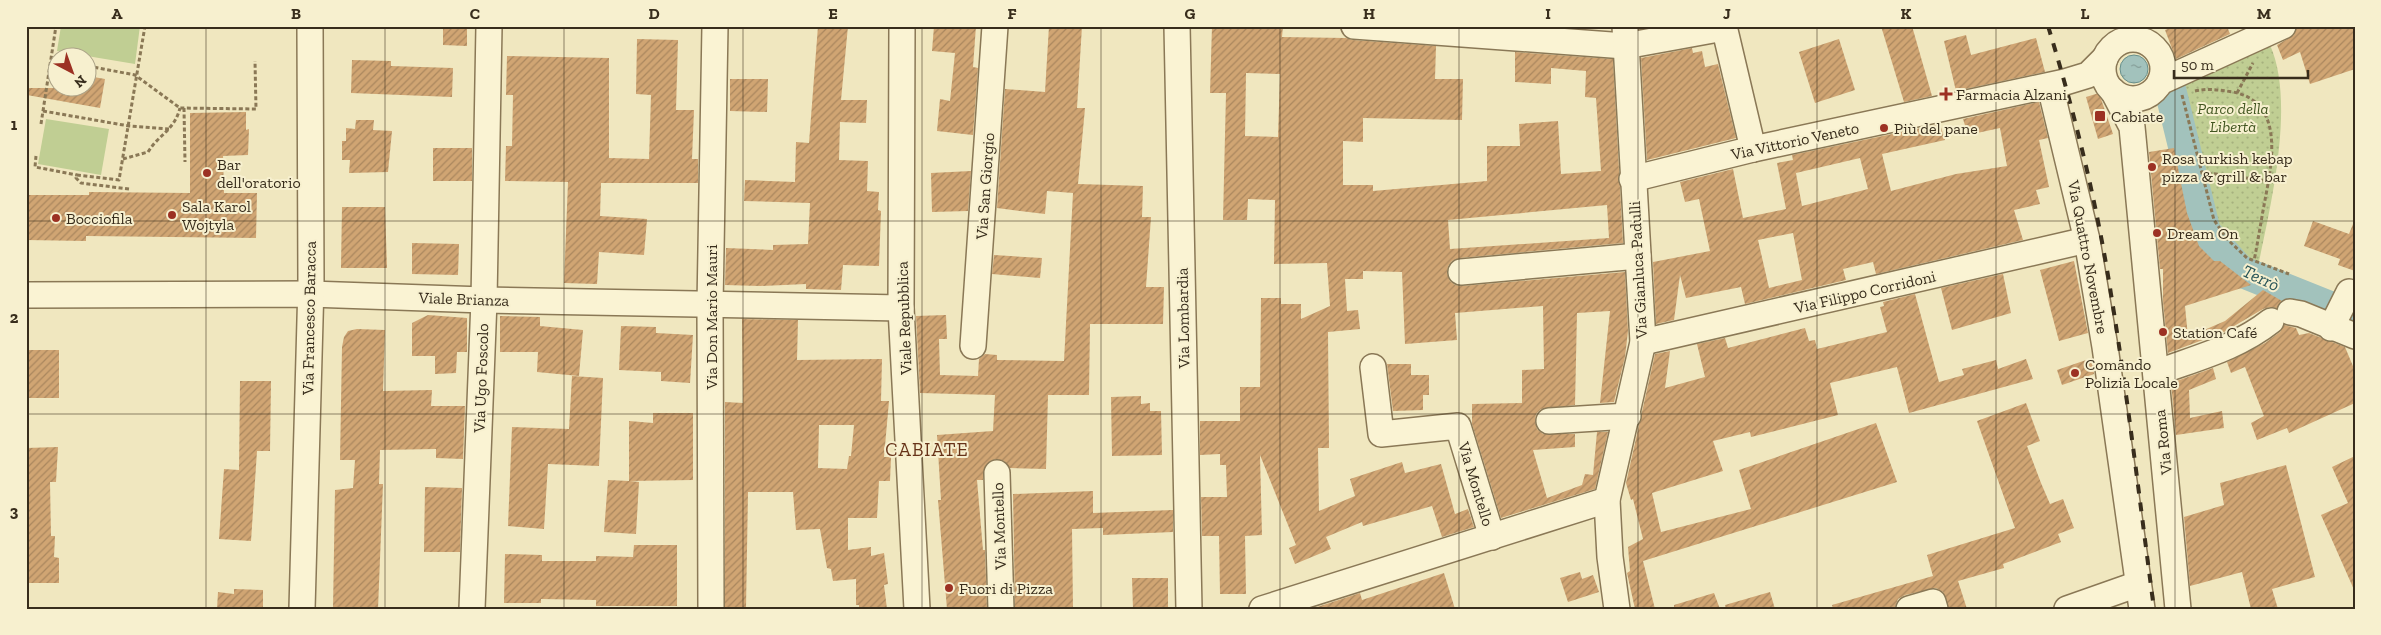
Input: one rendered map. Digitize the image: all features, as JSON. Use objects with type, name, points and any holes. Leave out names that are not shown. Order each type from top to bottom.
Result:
[{"type":"street","name":"Via Francesco Baracca","points":[[302,609],[310,294],[310,26]]},
{"type":"street","name":"Via Ugo Foscolo","points":[[472,609],[484,300],[489,26]]},
{"type":"street","name":"Via Don Mario Mauri","points":[[711,609],[710,305],[716,26]]},
{"type":"street","name":"Viale Repubblica","points":[[902,26],[902,308],[917,609]]},
{"type":"street","name":"Via San Giorgio","points":[[973,346],[995,26]]},
{"type":"street","name":"Via Lombardia","points":[[1177,26],[1189,609]]},
{"type":"street","points":[[1354,26],[1625,36],[1724,27],[1753,149]]},
{"type":"street","points":[[2166,87],[2159,54],[2145,35],[2116,43],[2103,68],[2111,90],[2126,98],[2136,99],[2166,87],[2282,26]]},
{"type":"street","name":"Via Gianluca Padulli","points":[[1617,609],[1610,557],[1607,500],[1628,416],[1643,342],[1625,36]]},
{"type":"street","name":"Via Vittorio Veneto","points":[[1632,179],[1753,149],[2075,80],[2088,75],[2116,43]]},
{"type":"street","name":"Via Vittorio Veneto","points":[[2075,80],[2089,79],[2111,90]]},
{"type":"street","name":"Via Quattro Novembre","points":[[2050,86],[2087,240],[2106,347],[2142,609]]},
{"type":"street","name":"Via Roma","points":[[2132,127],[2166,87]]},
{"type":"street","name":"Via Roma","points":[[2111,90],[2132,127],[2178,609]]},
{"type":"street","name":"Via Filippo Corridoni","points":[[1643,342],[2087,240]]},
{"type":"street","points":[[1461,272],[1638,256]]},
{"type":"street","points":[[2156,373],[2236,344],[2280,317],[2301,314],[2347,338],[2349,292]]},
{"type":"street","name":"Viale Brianza","points":[[26,295],[310,294],[484,300],[902,308]]},
{"type":"street","name":"Via Montello","points":[[1373,367],[1381,434],[1458,426],[1492,537]]},
{"type":"street","points":[[1549,421],[1628,416]]},
{"type":"street","name":"Via Montello","points":[[997,473],[1001,609]]},
{"type":"street","name":"Via Montello","points":[[1262,609],[1607,500]]},
{"type":"street","points":[[2067,609],[2138,584]]},
{"type":"street","points":[[1910,609],[1933,602],[1935,609]]},
{"type":"path","points":[[53,48],[56,26]]},
{"type":"path","points":[[36,156],[35,167],[76,175],[120,180],[145,26]]},
{"type":"path","points":[[98,68],[137,77],[182,108],[256,109],[254,61]]},
{"type":"path","points":[[41,124],[48,79]]},
{"type":"path","points":[[2254,261],[2268,181],[2272,142],[2269,122],[2261,107],[2241,94],[2219,90],[2166,87],[2201,172],[2214,220],[2228,239],[2247,258],[2254,261],[2289,274]]},
{"type":"path","points":[[123,159],[148,152],[153,144],[177,121],[182,108]]},
{"type":"path","points":[[182,108],[185,162]]},
{"type":"path","points":[[43,111],[129,126],[168,129]]},
{"type":"path","points":[[2201,172],[2268,181]]},
{"type":"path","points":[[76,175],[81,183],[129,189]]},
{"type":"green space","points":[[61,26],[140,26],[135,64],[98,58],[98,48],[57,48]]},
{"type":"green space","name":"Parco della Libertà","points":[[2270,45],[2277,69],[2281,96],[2281,126],[2274,188],[2257,271],[2239,259],[2223,244],[2205,217],[2175,90]]},
{"type":"green space","points":[[46,119],[109,129],[101,175],[38,164]]},
{"type":"water","points":[[2134,55],[2144,59],[2148,69],[2144,79],[2134,83],[2124,79],[2120,69],[2124,59]]},
{"type":"building","points":[[443,26],[467,26],[467,46],[443,45]]},
{"type":"building","points":[[818,26],[848,26],[841,100],[867,100],[866,123],[840,122],[839,160],[868,161],[867,191],[879,192],[878,210],[881,211],[879,266],[843,265],[841,290],[806,289],[806,284],[725,285],[726,248],[773,250],[773,245],[808,244],[810,203],[744,201],[745,180],[795,182],[796,142],[809,143]]},
{"type":"building","points":[[934,26],[976,26],[973,67],[978,68],[973,135],[937,131],[940,99],[950,101],[955,53],[932,51]]},
{"type":"building","points":[[1049,26],[1082,26],[1077,108],[1085,108],[1078,184],[1143,186],[1142,217],[1151,217],[1146,287],[1164,287],[1163,324],[1090,324],[1089,395],[1048,395],[1046,469],[1010,468],[1004,461],[996,459],[990,461],[985,466],[983,480],[977,480],[983,550],[985,550],[987,609],[947,609],[938,500],[941,500],[937,435],[993,431],[995,395],[920,393],[916,316],[946,315],[947,339],[939,339],[940,375],[978,376],[979,359],[985,354],[997,355],[997,360],[1064,361],[1073,193],[1047,191],[1045,214],[997,208],[1005,89],[1045,92]]},
{"type":"building","points":[[1212,26],[1283,26],[1282,37],[1346,38],[1436,46],[1435,79],[1463,79],[1462,120],[1363,118],[1363,142],[1343,141],[1343,185],[1373,185],[1373,191],[1487,181],[1487,146],[1520,146],[1519,124],[1558,121],[1561,174],[1601,171],[1596,98],[1585,97],[1586,71],[1551,68],[1551,84],[1515,82],[1515,52],[1613,59],[1623,243],[1460,258],[1452,261],[1448,266],[1447,273],[1450,281],[1455,285],[1462,286],[1625,272],[1628,331],[1625,357],[1614,402],[1600,403],[1610,311],[1577,313],[1575,405],[1541,409],[1536,414],[1535,421],[1537,429],[1543,434],[1575,434],[1575,447],[1533,450],[1547,498],[1582,485],[1585,474],[1593,475],[1597,432],[1608,432],[1595,489],[1501,518],[1472,424],[1472,404],[1522,403],[1522,370],[1544,369],[1543,306],[1455,313],[1457,340],[1405,344],[1402,272],[1363,271],[1363,279],[1345,279],[1347,311],[1358,310],[1360,329],[1328,332],[1329,448],[1318,448],[1319,511],[1355,496],[1350,479],[1402,462],[1405,473],[1441,464],[1455,514],[1468,509],[1474,527],[1442,537],[1432,506],[1363,526],[1362,522],[1326,537],[1331,549],[1295,564],[1289,548],[1296,545],[1260,455],[1262,535],[1245,536],[1246,594],[1220,594],[1219,536],[1202,536],[1201,497],[1227,497],[1226,465],[1220,465],[1220,454],[1200,455],[1200,421],[1240,421],[1240,387],[1260,387],[1261,298],[1281,298],[1281,304],[1301,304],[1301,319],[1330,306],[1327,263],[1274,264],[1275,200],[1248,199],[1247,220],[1223,220],[1226,93],[1210,93]],"holes":[[[1246,73],[1280,74],[1278,137],[1245,136]],[[1607,205],[1609,238],[1450,249],[1448,220]]]},
{"type":"building","points":[[1881,26],[1912,26],[1932,96],[1904,102]]},
{"type":"building","points":[[2175,26],[2227,26],[2230,34],[2176,59],[2165,30]]},
{"type":"building","points":[[2297,26],[2355,26],[2355,69],[2310,84],[2300,52],[2283,60],[2277,45],[2294,35]]},
{"type":"building","points":[[1966,35],[1971,55],[2036,38],[2045,72],[1956,91],[1944,41]]},
{"type":"building","points":[[637,39],[678,40],[676,110],[694,110],[692,159],[698,159],[698,183],[601,183],[600,216],[647,219],[644,255],[599,252],[597,284],[564,283],[568,182],[505,181],[506,146],[512,146],[513,95],[506,95],[507,56],[609,58],[609,158],[649,159],[651,95],[636,94]]},
{"type":"building","points":[[1839,39],[1855,90],[1815,103],[1799,52]]},
{"type":"building","points":[[1692,48],[1693,53],[1702,51],[1705,67],[1718,64],[1736,138],[1647,160],[1641,58]]},
{"type":"building","points":[[352,60],[391,61],[391,66],[453,68],[452,97],[351,93]]},
{"type":"building","points":[[98,78],[105,79],[100,108],[27,95],[28,88],[48,88],[48,98],[98,98]]},
{"type":"building","points":[[730,79],[768,79],[767,112],[730,111]]},
{"type":"building","points":[[2099,93],[2113,134],[2098,139],[2086,97]]},
{"type":"building","points":[[2039,102],[2048,138],[2039,140],[2049,187],[2036,190],[2040,204],[2014,210],[2023,240],[1876,274],[1873,262],[1843,269],[1846,280],[1745,304],[1741,287],[1686,298],[1680,275],[1674,320],[1656,324],[1653,262],[1710,251],[1699,199],[1685,202],[1680,182],[1733,169],[1743,218],[1786,209],[1777,163],[1793,160],[1792,155],[1940,124],[1945,140],[1882,154],[1891,191],[1956,174],[2007,166],[2000,128],[1968,135],[1963,119]],"holes":[[[1860,158],[1868,189],[1802,206],[1795,168],[1796,173]],[[1793,233],[1802,280],[1769,288],[1758,240]]]},
{"type":"building","points":[[246,112],[246,130],[249,129],[248,155],[223,156],[224,193],[257,193],[256,238],[86,236],[86,241],[26,240],[26,195],[89,195],[89,192],[190,193],[190,113]]},
{"type":"building","points":[[356,120],[374,120],[373,130],[392,131],[388,172],[349,173],[350,160],[342,160],[342,141],[346,141],[346,128],[355,129]]},
{"type":"building","points":[[433,148],[472,148],[472,181],[433,181]]},
{"type":"building","points":[[2174,148],[2187,213],[2199,246],[2214,261],[2220,261],[2251,285],[2185,306],[2188,337],[2225,321],[2263,290],[2282,301],[2277,308],[2263,309],[2224,332],[2168,353],[2163,301],[2163,269],[2160,269],[2149,152]]},
{"type":"building","points":[[971,171],[968,211],[932,212],[931,173]]},
{"type":"building","points":[[342,207],[385,207],[387,268],[341,268]]},
{"type":"building","points":[[2313,221],[2349,234],[2353,224],[2355,225],[2355,271],[2338,265],[2340,259],[2304,246]]},
{"type":"building","points":[[412,243],[459,244],[458,275],[412,274]]},
{"type":"building","points":[[994,255],[1042,258],[1040,278],[992,274]]},
{"type":"building","points":[[2074,261],[2088,333],[2059,341],[2040,270]]},
{"type":"building","points":[[2003,274],[2011,313],[1952,330],[1941,288]]},
{"type":"building","points":[[1915,294],[1939,382],[1964,375],[1962,369],[1996,360],[1998,369],[2026,359],[2033,379],[1909,413],[1897,367],[1830,383],[1838,415],[1751,437],[1750,432],[1713,441],[1723,471],[1652,493],[1661,532],[1751,509],[1739,470],[1876,423],[1897,482],[1643,561],[1655,609],[1635,609],[1627,573],[1630,571],[1628,547],[1643,539],[1633,499],[1631,500],[1626,483],[1655,354],[1670,351],[1665,388],[1705,377],[1697,344],[1725,338],[1728,348],[1805,328],[1809,341],[1815,340],[1817,349],[1887,332],[1880,307],[1884,306],[1883,302]]},
{"type":"building","points":[[428,315],[467,318],[467,352],[457,352],[456,373],[435,374],[435,356],[412,356],[412,323]]},
{"type":"building","points":[[500,316],[540,317],[540,326],[583,330],[579,376],[537,372],[538,352],[500,352]]},
{"type":"building","points":[[742,319],[798,320],[797,360],[882,359],[881,401],[889,401],[884,457],[891,457],[890,481],[879,481],[877,518],[848,518],[848,550],[871,547],[871,556],[884,553],[888,584],[884,585],[887,609],[859,609],[859,605],[856,605],[856,579],[833,581],[831,569],[827,568],[820,529],[796,530],[793,492],[748,492],[746,609],[725,608],[725,402],[743,403]],"holes":[[[819,425],[854,425],[851,456],[849,456],[847,469],[818,468]]]},
{"type":"building","points":[[2284,325],[2296,328],[2299,335],[2309,333],[2345,347],[2355,371],[2355,403],[2289,433],[2287,428],[2257,440],[2251,423],[2264,416],[2245,367],[2231,373],[2227,362],[2265,343],[2280,332]]},
{"type":"building","points":[[621,326],[656,327],[656,333],[693,335],[690,383],[661,381],[661,372],[619,370]]},
{"type":"building","points":[[357,329],[385,330],[383,391],[432,390],[431,406],[465,406],[463,459],[436,458],[436,449],[380,450],[379,484],[383,484],[378,609],[333,609],[335,490],[353,488],[355,460],[340,460],[342,347],[344,337],[348,331]]},
{"type":"building","points":[[26,350],[59,350],[59,398],[26,398]]},
{"type":"building","points":[[2092,358],[2094,374],[2062,385],[2057,370]]},
{"type":"building","points":[[1387,364],[1411,364],[1411,375],[1429,375],[1429,395],[1423,395],[1423,410],[1393,411]]},
{"type":"building","points":[[2213,368],[2216,379],[2189,390],[2190,418],[2222,411],[2224,428],[2176,435],[2171,383]]},
{"type":"building","points":[[572,376],[603,378],[599,466],[548,464],[544,529],[508,526],[512,427],[569,429]]},
{"type":"building","points":[[240,381],[271,381],[270,451],[257,451],[251,541],[219,539],[224,469],[239,470]]},
{"type":"building","points":[[1141,396],[1141,404],[1150,403],[1150,411],[1161,411],[1162,455],[1112,456],[1111,397]]},
{"type":"building","points":[[2026,403],[2040,441],[2027,446],[2041,483],[2050,504],[2063,499],[2074,528],[2058,534],[2061,542],[2003,564],[2004,568],[1958,581],[1967,609],[1949,609],[1943,592],[1936,588],[1905,595],[1898,599],[1895,607],[1889,609],[1833,609],[1832,605],[1933,576],[1927,555],[2015,528],[1977,421]]},
{"type":"building","points":[[653,413],[693,413],[693,480],[630,481],[639,482],[636,534],[604,532],[608,480],[629,481],[629,421],[653,423]]},
{"type":"building","points":[[58,447],[56,482],[50,482],[51,536],[55,536],[54,557],[59,558],[59,583],[26,583],[26,448]]},
{"type":"building","points":[[2355,456],[2355,592],[2321,515],[2348,503],[2332,467]]},
{"type":"building","points":[[2286,465],[2315,577],[2272,589],[2278,609],[2251,609],[2242,572],[2190,586],[2184,517],[2224,505],[2220,483]]},
{"type":"building","points":[[425,487],[462,488],[460,552],[424,552]]},
{"type":"building","points":[[1093,491],[1093,513],[1173,510],[1173,532],[1103,535],[1103,528],[1072,529],[1073,609],[1015,609],[1013,494]]},
{"type":"building","points":[[634,545],[677,545],[677,606],[596,606],[596,600],[541,599],[541,603],[504,603],[505,554],[542,555],[542,561],[596,561],[596,556],[633,557]]},
{"type":"building","points":[[1580,572],[1582,579],[1593,575],[1599,592],[1568,602],[1560,578]]},
{"type":"building","points":[[1444,573],[1455,609],[1311,609],[1360,593],[1362,600]]},
{"type":"building","points":[[1132,578],[1168,578],[1168,609],[1133,609]]},
{"type":"building","points":[[234,589],[263,590],[263,609],[217,609],[218,592],[234,594]]},
{"type":"building","points":[[1770,592],[1775,609],[1726,609],[1725,605]]},
{"type":"building","points":[[1714,593],[1720,609],[1674,609],[1674,605]]},
{"type":"waterway","name":"Terrò","points":[[2170,89],[2205,232],[2240,271],[2355,317]]},
{"type":"railway","points":[[2048,26],[2067,92],[2099,227],[2123,373],[2154,609]]},
{"type":"place","name":"Farmacia Alzani","points":[[1946,94]]},
{"type":"place","name":"Cabiate","points":[[2100,116]]},
{"type":"place","name":"Più del pane","points":[[1884,128]]},
{"type":"place","name":"Rosa turkish kebap pizza & grill & bar","points":[[2152,167]]},
{"type":"place","name":"Bar dell'oratorio","points":[[207,173]]},
{"type":"place","name":"Sala Karol Wojtyla","points":[[172,215]]},
{"type":"place","name":"Bocciofila","points":[[56,218]]},
{"type":"place","name":"Dream On","points":[[2157,233]]},
{"type":"place","name":"Station Café","points":[[2163,332]]},
{"type":"place","name":"Comando Polizia Locale","points":[[2075,373]]},
{"type":"place","name":"Fuori di Pizza","points":[[949,588]]},
{"type":"district","name":"CABIATE","points":[[927,449]]}]
